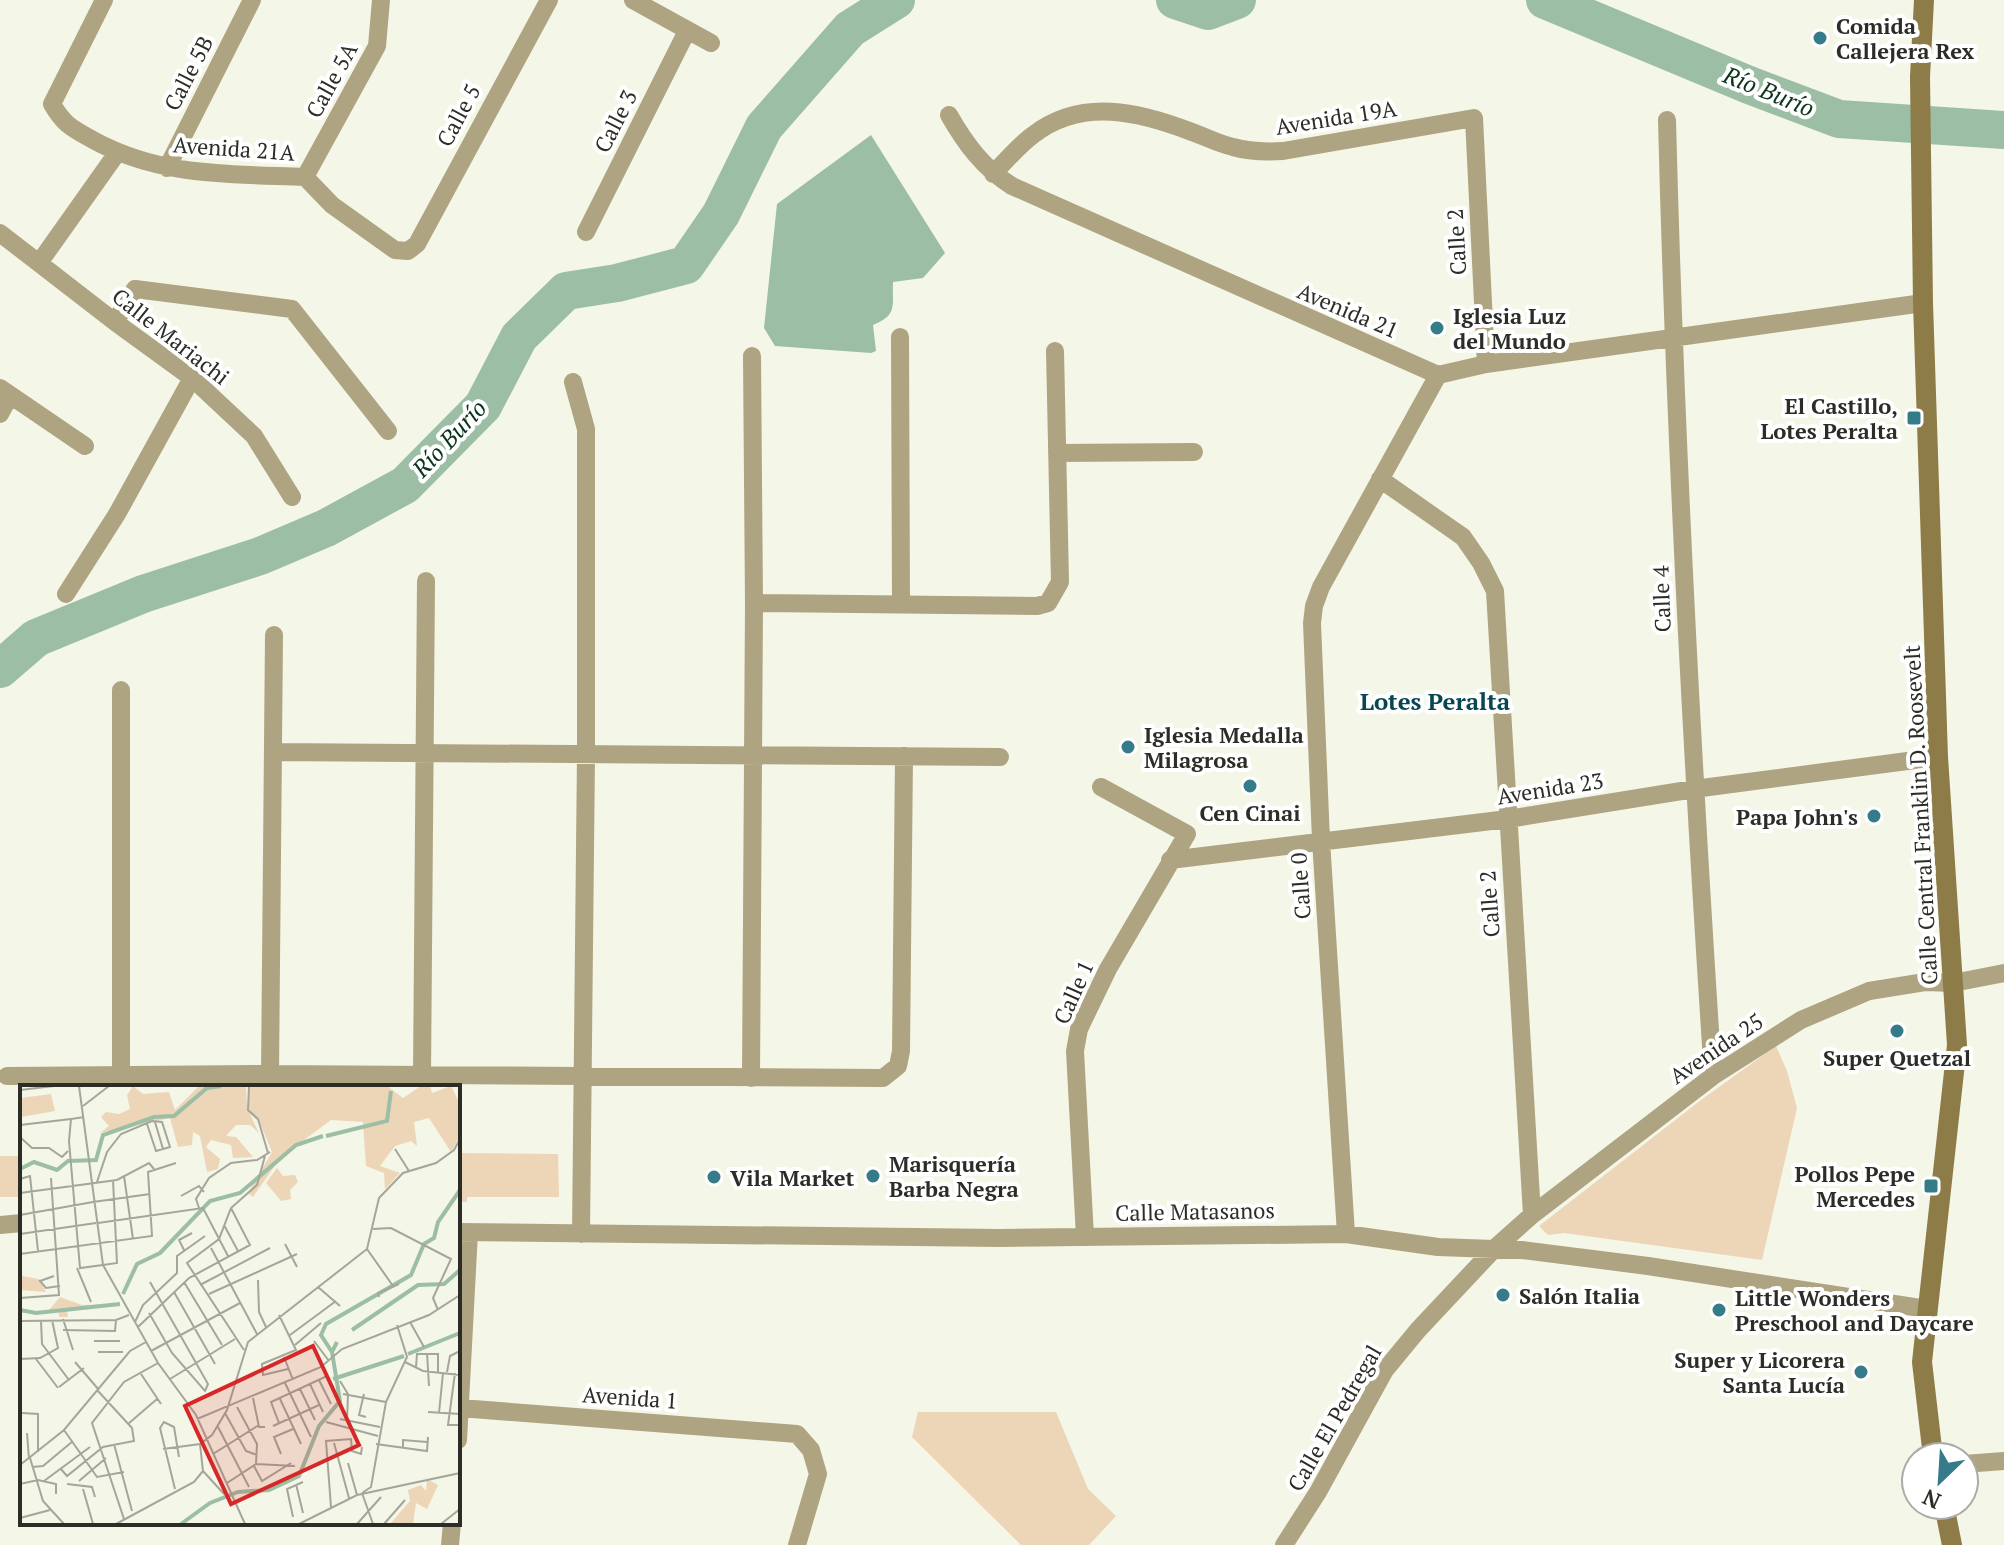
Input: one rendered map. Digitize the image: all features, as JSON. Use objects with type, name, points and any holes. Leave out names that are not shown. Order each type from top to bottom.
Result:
[{"type":"main road","name":"Calle Central Franklin D. Roosevelt","points":[[1924,0],[1920,92],[1923,303],[1938,757],[1957,1045],[1922,1362],[1931,1441]]},
{"type":"main road","points":[[1947,1521],[1952,1545]]},
{"type":"street","name":"Avenida 21A","points":[[104,0],[52,104],[63,123],[117,153],[167,168],[195,173],[305,177],[332,205],[395,250],[408,251]]},
{"type":"street","name":"Calle 5B","points":[[167,168],[252,0]]},
{"type":"street","name":"Calle 5A","points":[[305,177],[377,46],[381,0]]},
{"type":"street","name":"Calle 5","points":[[408,251],[417,244],[549,0]]},
{"type":"street","points":[[633,0],[711,43]]},
{"type":"street","name":"Calle 3","points":[[586,232],[687,31]]},
{"type":"street","name":"Avenida 19A","points":[[993,174],[1034,134],[1065,117],[1094,110],[1148,116],[1229,146],[1264,152],[1474,118]]},
{"type":"street","name":"Avenida 21","points":[[949,115],[963,140],[993,174],[1012,186],[1438,375]]},
{"type":"street","name":"Calle 2","points":[[1474,118],[1486,364]]},
{"type":"street","name":"Calle 4","points":[[1667,120],[1672,339],[1694,789],[1713,1076]]},
{"type":"street","points":[[39,263],[117,153]]},
{"type":"street","name":"Calle Mariachi","points":[[0,233],[192,378],[254,436],[292,497]]},
{"type":"street","points":[[115,322],[135,289],[292,309],[388,431]]},
{"type":"street","points":[[1438,375],[1486,364],[1923,303]]},
{"type":"street","points":[[900,337],[901,604]]},
{"type":"street","points":[[754,603],[1037,606],[1048,603],[1060,582],[1055,351]]},
{"type":"street","points":[[751,1078],[752,356]]},
{"type":"street","name":"Calle 0","points":[[1346,1234],[1321,840],[1312,623],[1321,587],[1438,375]]},
{"type":"street","points":[[66,594],[117,514],[192,378]]},
{"type":"street","points":[[573,382],[586,429],[581,1234]]},
{"type":"street","points":[[0,414],[5,391],[85,446]]},
{"type":"street","points":[[1057,453],[1194,452]]},
{"type":"street","name":"Calle 2","points":[[1380,479],[1463,537],[1495,591],[1532,1215]]},
{"type":"street","points":[[422,1075],[426,581]]},
{"type":"street","points":[[270,1074],[274,635]]},
{"type":"street","points":[[121,690],[121,1076]]},
{"type":"street","points":[[273,752],[1000,757]]},
{"type":"street","points":[[7,1076],[270,1074],[883,1078],[898,1066],[901,1051],[904,756]]},
{"type":"street","name":"Avenida 23","points":[[1170,860],[1508,819],[1694,789],[1938,757]]},
{"type":"street","name":"Calle 1","points":[[1085,1237],[1075,1051],[1079,1029],[1108,969],[1187,834],[1101,787]]},
{"type":"street","name":"Avenida 25","points":[[1495,1248],[1532,1215],[1713,1076],[1801,1020],[1869,991],[1925,982],[1953,983],[2004,973]]},
{"type":"street","points":[[0,1225],[20,1223]]},
{"type":"street","points":[[460,1408],[463,1232]]},
{"type":"street","name":"Calle Matasanos","points":[[463,1232],[1085,1237],[1346,1234],[1438,1247],[1495,1248],[1648,1266],[1927,1309]]},
{"type":"street","name":"Calle El Pedregal","points":[[1284,1545],[1318,1492],[1385,1370],[1495,1248]]},
{"type":"street","name":"Avenida 1","points":[[460,1408],[797,1434],[811,1450],[818,1474],[797,1545]]},
{"type":"street","points":[[1980,1463],[2004,1461]]},
{"type":"street","points":[[450,1545],[452,1525]]},
{"type":"shaded area","points":[[871,135],[945,253],[923,278],[893,282],[892,309],[887,317],[873,325],[876,351],[775,346],[764,328],[777,204]]},
{"type":"shaded area","points":[[1776,1046],[1797,1108],[1762,1260],[1564,1233],[1548,1235],[1539,1226],[1701,1100]]},
{"type":"shaded area","points":[[460,1153],[558,1154],[559,1197],[467,1197],[467,1202],[460,1202]]},
{"type":"shaded area","points":[[0,1156],[20,1156],[20,1197],[0,1197]]},
{"type":"shaded area","points":[[918,1412],[1056,1412],[1088,1489],[1116,1516],[1089,1545],[1021,1545],[912,1437]]},
{"type":"waterway","name":"Río Burío","points":[[0,669],[36,638],[143,594],[260,556],[326,528],[405,485],[483,406],[519,337],[566,291],[617,283],[686,265],[721,214],[764,127],[850,29],[896,0]]},
{"type":"waterway","name":"Río Burío","points":[[1175,0],[1208,11],[1237,0]]},
{"type":"waterway","name":"Río Burío","points":[[1545,0],[1839,119],[2004,130]]},
{"type":"place","name":"Comida Callejera Rex","points":[[1820,38]]},
{"type":"place","name":"Iglesia Luz del Mundo","points":[[1437,328]]},
{"type":"place","name":"El Castillo, Lotes Peralta","points":[[1914,418]]},
{"type":"place","name":"Iglesia Medalla Milagrosa","points":[[1128,747]]},
{"type":"place","name":"Cen Cinai","points":[[1250,786]]},
{"type":"place","name":"Papa John's","points":[[1874,816]]},
{"type":"place","name":"Super Quetzal","points":[[1897,1031]]},
{"type":"place","name":"Marisquería Barba Negra","points":[[873,1176]]},
{"type":"place","name":"Vila Market","points":[[714,1177]]},
{"type":"place","name":"Pollos Pepe Mercedes","points":[[1931,1186]]},
{"type":"place","name":"Salón Italia","points":[[1503,1295]]},
{"type":"place","name":"Little Wonders Preschool and Daycare","points":[[1719,1310]]},
{"type":"place","name":"Super y Licorera Santa Lucía","points":[[1861,1372]]},
{"type":"district","name":"Lotes Peralta","points":[[1435,701]]}]
